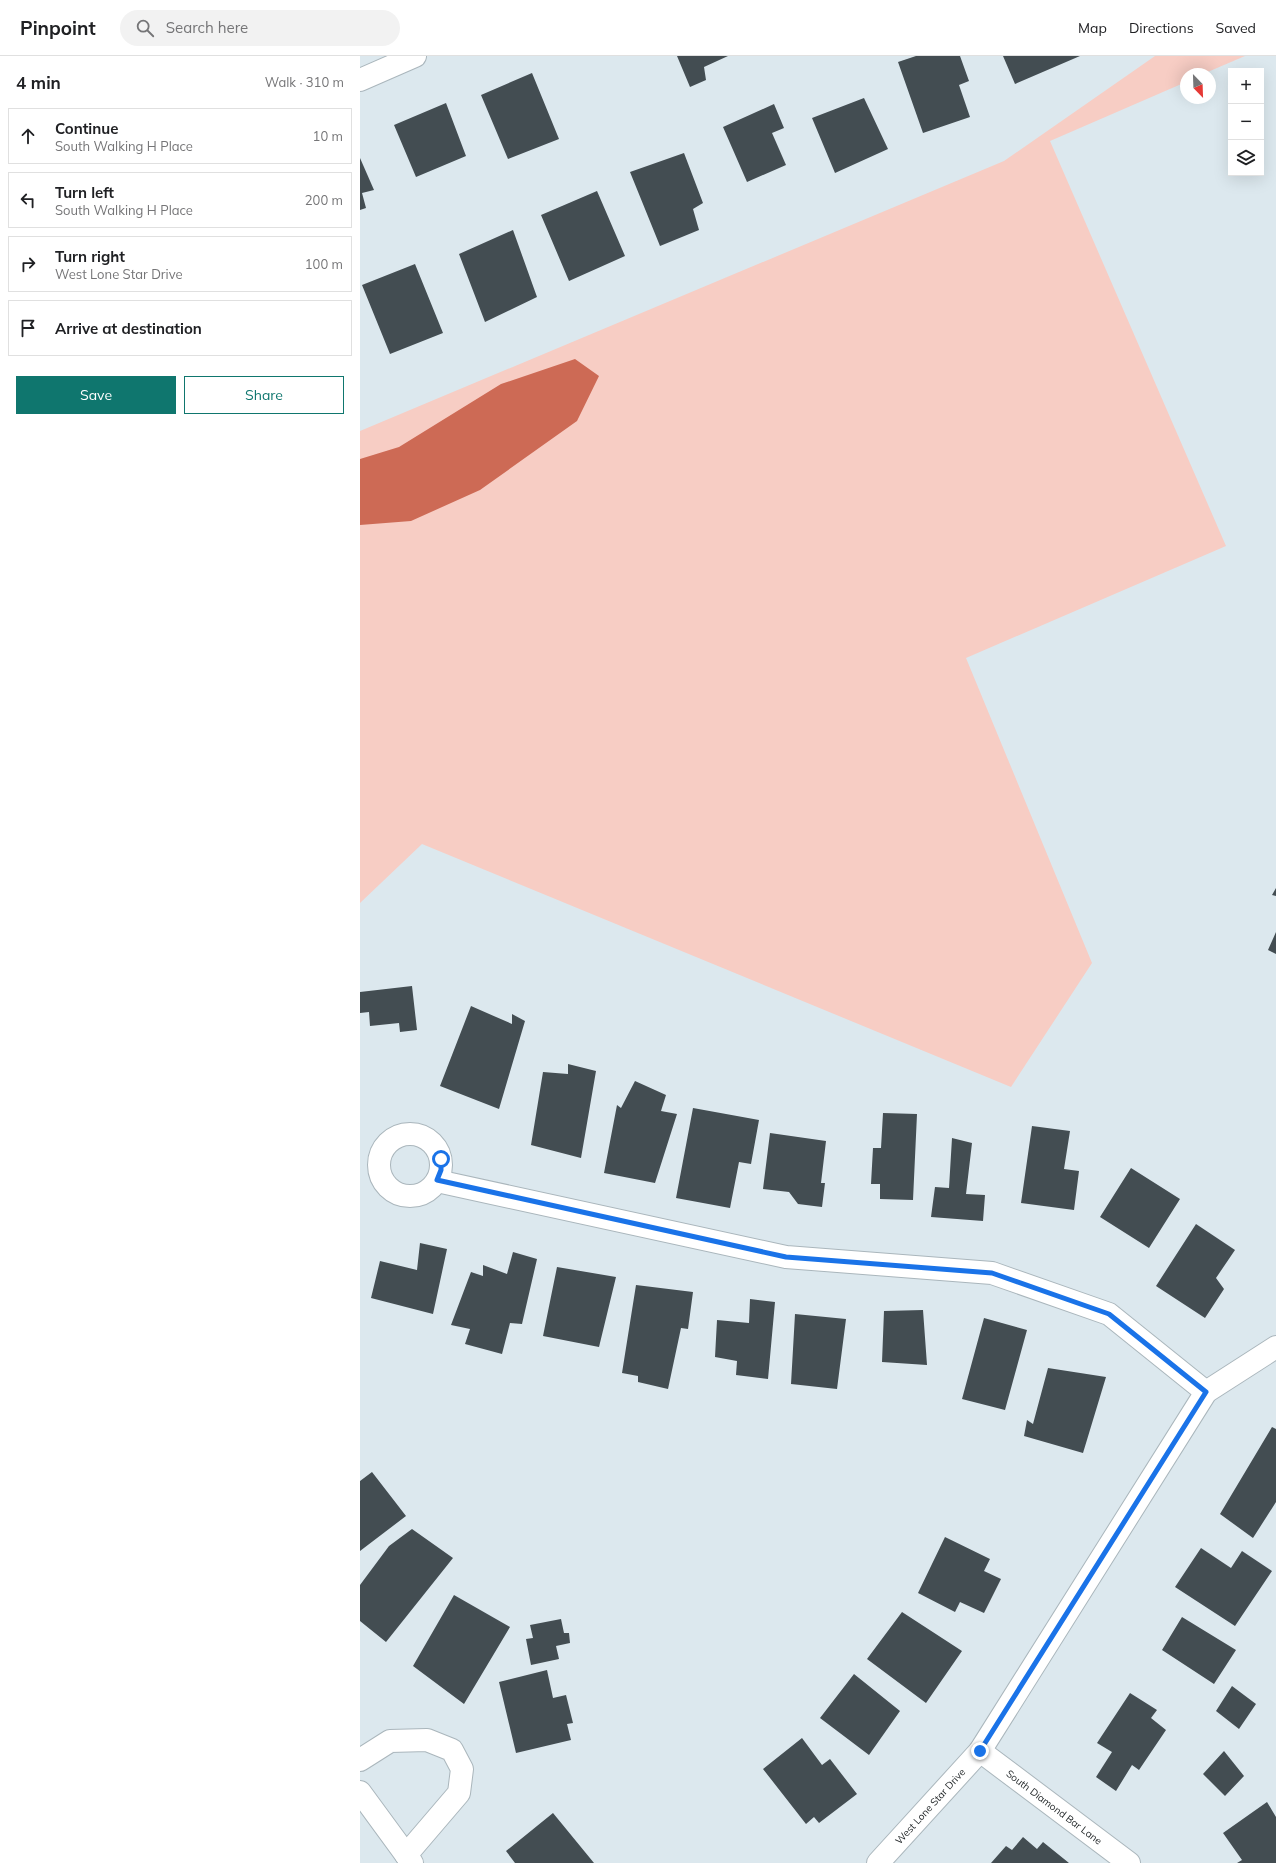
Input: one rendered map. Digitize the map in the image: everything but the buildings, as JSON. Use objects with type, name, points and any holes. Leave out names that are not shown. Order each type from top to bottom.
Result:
[{"type":"street","points":[[360,80],[415,56]]},
{"type":"street","points":[[437,1180],[786,1257],[992,1273],[1109,1314],[1206,1392]]},
{"type":"street","name":"West Lone Star Drive","points":[[878,1863],[980,1751],[1206,1392],[1276,1347]]},
{"type":"street","points":[[360,1760],[390,1741],[427,1740],[452,1750],[462,1769],[459,1793],[409,1859],[360,1792]]},
{"type":"street","name":"South Diamond Bar Lane","points":[[980,1751],[1129,1863]]},
{"type":"shaded area","points":[[1155,56],[1245,56],[1216,68],[1180,68],[1180,85],[1050,141],[1226,546],[966,658],[1092,963],[1011,1087],[422,844],[360,903],[360,431],[1004,161]]},
{"type":"shaded area","points":[[575,359],[599,376],[577,421],[480,490],[411,521],[360,525],[360,459],[399,447],[501,384]]},
{"type":"route","points":[[441,1159],[441,1170],[437,1180],[786,1257],[992,1273],[1109,1314],[1206,1392],[980,1751]]}]
